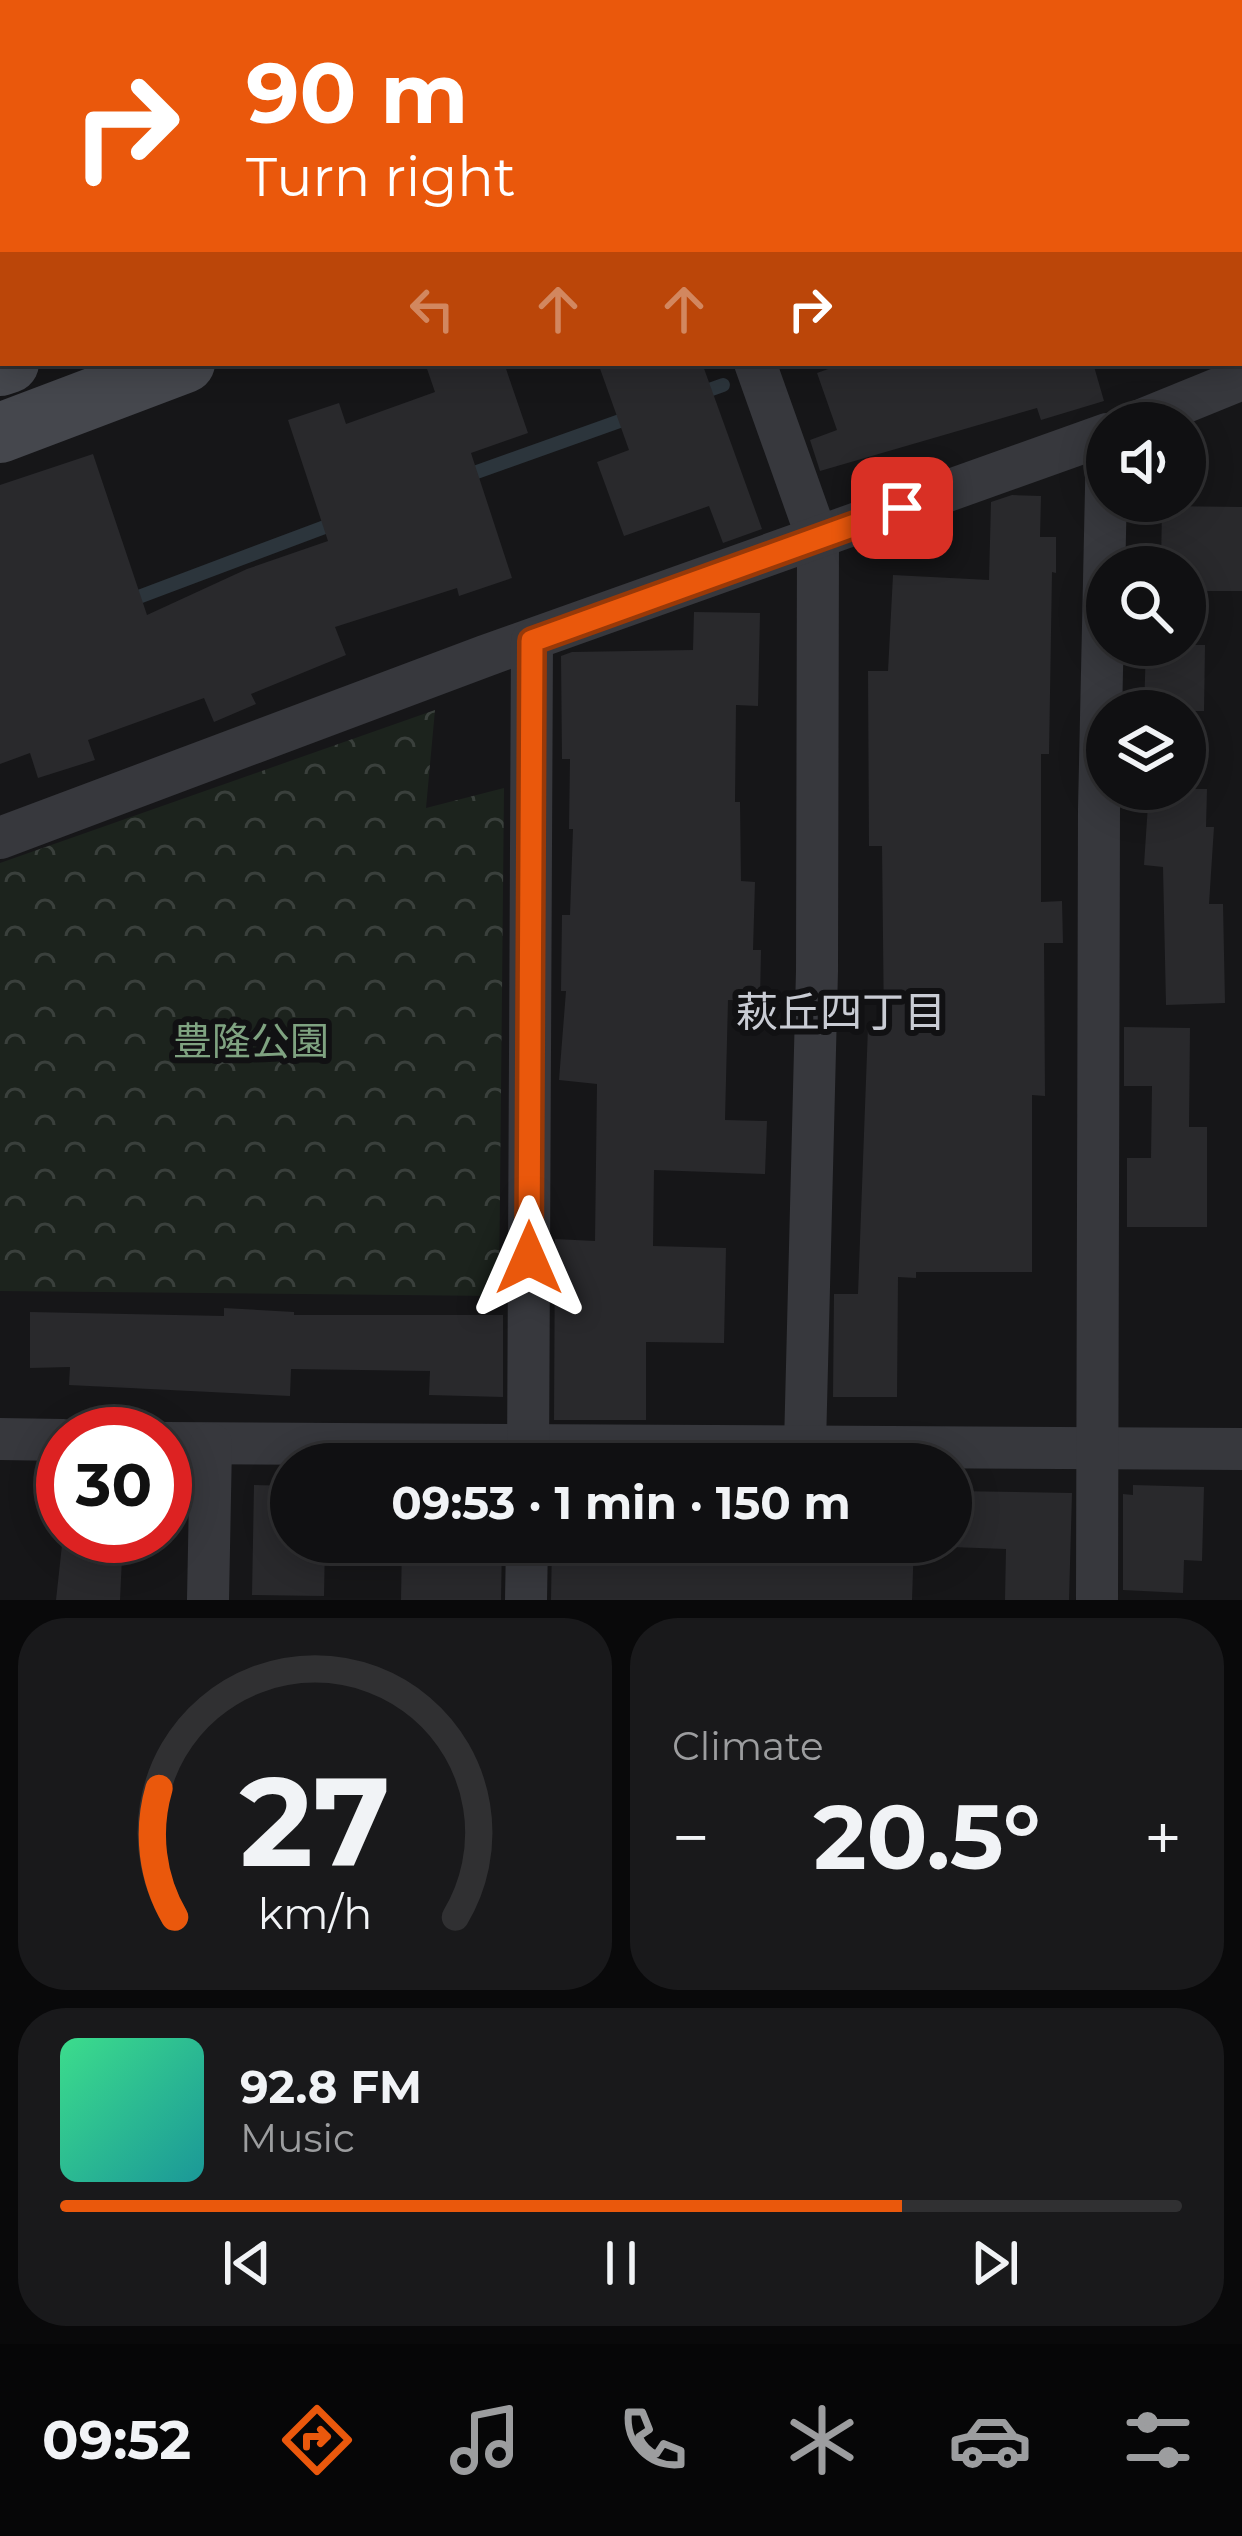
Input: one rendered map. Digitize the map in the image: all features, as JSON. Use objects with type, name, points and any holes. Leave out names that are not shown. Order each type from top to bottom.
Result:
[{"type":"street","points":[[0,433],[177,366]]},
{"type":"street","points":[[756,366],[818,540],[817,971],[806,1443]]},
{"type":"street","points":[[1186,402],[1242,379]]},
{"type":"street","points":[[0,838],[532,641],[1086,446]]},
{"type":"street","points":[[1097,1600],[1099,809],[1105,522]]},
{"type":"street","points":[[528,1443],[532,641]]},
{"type":"street","points":[[0,1439],[36,1440]]},
{"type":"street","points":[[192,1444],[270,1446]]},
{"type":"street","points":[[208,1600],[211,1444]]},
{"type":"street","points":[[972,1447],[1242,1449]]},
{"type":"street","points":[[526,1600],[527,1563]]},
{"type":"green space","name":"豊隆公園","points":[[435,710],[426,808],[504,788],[499,1296],[0,1291],[0,863]]},
{"type":"building","points":[[426,366],[505,366],[528,433],[471,453],[512,578],[459,596],[457,588],[335,627],[346,655],[251,694],[256,704],[214,722],[204,698],[88,740],[95,760],[38,778],[30,753],[0,764],[0,485],[93,454],[147,615],[247,569],[328,541],[288,420],[339,403],[346,424],[435,392]]},
{"type":"building","points":[[599,366],[703,366],[762,529],[723,543],[709,506],[624,536],[597,462],[629,450]]},
{"type":"building","points":[[837,366],[1094,366],[1104,401],[1086,402],[1086,406],[1041,420],[1037,408],[820,471],[810,440],[837,430],[817,373]]},
{"type":"building","points":[[1012,495],[1041,496],[1040,537],[1056,537],[1049,754],[1041,754],[1041,902],[1062,901],[1063,943],[1044,943],[1045,1096],[1032,1095],[1032,1272],[916,1272],[916,1278],[898,1277],[897,1397],[833,1397],[834,1294],[858,1294],[868,1027],[884,1028],[882,846],[869,846],[868,671],[888,671],[893,575],[989,580],[991,502]]},
{"type":"building","points":[[1206,507],[1242,507],[1242,591],[1206,591],[1206,546],[1161,546],[1162,522],[1206,522]]},
{"type":"building","points":[[694,612],[760,613],[758,706],[736,705],[735,802],[740,802],[741,881],[755,882],[753,950],[761,950],[760,1000],[728,1000],[725,1120],[767,1121],[765,1174],[654,1170],[653,1246],[726,1248],[724,1343],[646,1342],[646,1420],[554,1420],[555,1239],[595,1241],[597,1084],[559,1080],[566,991],[561,991],[562,915],[570,915],[573,829],[569,829],[570,759],[562,759],[561,656],[693,650]]},
{"type":"building","points":[[1145,666],[1205,666],[1204,690],[1145,690]]},
{"type":"building","points":[[1207,789],[1206,827],[1214,827],[1209,904],[1223,904],[1225,1003],[1166,1005],[1163,867],[1144,865],[1148,810],[1206,810]]},
{"type":"building","points":[[1124,1027],[1190,1028],[1189,1127],[1207,1127],[1207,1227],[1127,1227],[1127,1158],[1151,1158],[1152,1086],[1124,1086]]},
{"type":"building","points":[[224,1308],[294,1315],[503,1315],[503,1397],[429,1395],[430,1371],[291,1369],[290,1396],[69,1385],[70,1367],[30,1368],[30,1312],[224,1316]]},
{"type":"building","points":[[254,1485],[270,1485],[270,1563],[325,1563],[324,1596],[252,1595]]},
{"type":"building","points":[[1133,1485],[1204,1487],[1202,1561],[1184,1560],[1183,1593],[1123,1590],[1123,1494],[1133,1495]]},
{"type":"building","points":[[972,1491],[1072,1493],[1069,1600],[1005,1600],[1006,1549],[972,1548]]},
{"type":"building","points":[[60,1563],[122,1563],[120,1600],[56,1600]]},
{"type":"building","points":[[402,1563],[502,1563],[501,1600],[401,1600]]},
{"type":"building","points":[[552,1563],[913,1563],[912,1600],[551,1600]]},
{"type":"waterway","points":[[698,394],[723,385]]},
{"type":"waterway","points":[[460,478],[631,417]]},
{"type":"waterway","points":[[128,601],[338,522]]},
{"type":"district","name":"萩丘四丁目","points":[[841,1012]]},
{"type":"route","points":[[529,1258],[532,641],[902,508]]}]
